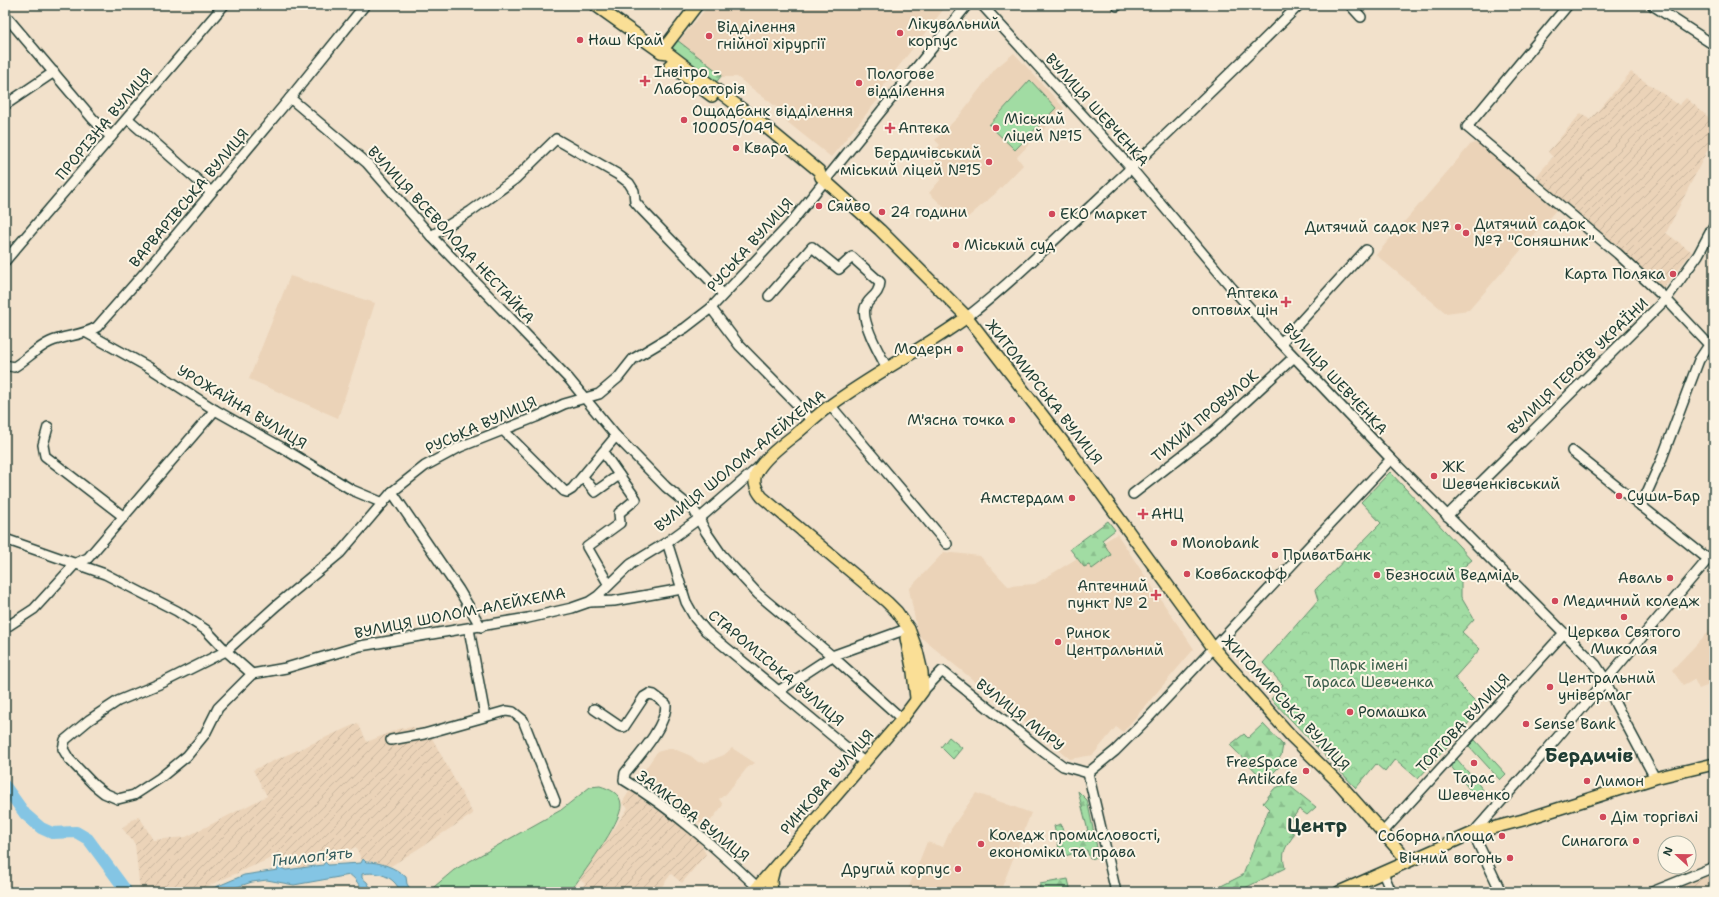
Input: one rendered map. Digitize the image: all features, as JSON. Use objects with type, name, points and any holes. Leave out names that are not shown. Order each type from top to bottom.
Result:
[{"type":"main road","name":"ЖИТОМИРСЬКА ВУЛИЦЯ","points":[[595,5],[661,52],[668,53],[767,128],[819,171],[823,178],[897,247],[967,317],[1074,456],[1214,649],[1292,737],[1338,782],[1408,861]]},
{"type":"main road","points":[[661,52],[697,5]]},
{"type":"main road","name":"ВУЛИЦЯ ШОЛОМ-АЛЕЙХЕМА","points":[[761,465],[830,405],[887,368],[922,348],[967,317]]},
{"type":"main road","points":[[761,465],[755,478],[756,489],[762,497],[887,602],[909,629],[917,651],[922,672],[923,691]]},
{"type":"main road","points":[[900,618],[915,680],[916,702]]},
{"type":"main road","name":"РИНКОВА ВУЛИЦЯ","points":[[755,889],[902,719],[923,691]]},
{"type":"main road","points":[[1338,892],[1473,833],[1523,820],[1654,778],[1714,764]]},
{"type":"main road","points":[[772,892],[771,881],[774,866]]},
{"type":"street","name":"ПРОРІЗНА ВУЛИЦЯ","points":[[5,261],[224,5]]},
{"type":"street","name":"ВАРВАРІВСЬКА ВУЛИЦЯ","points":[[5,365],[14,366],[50,342],[65,337],[87,333],[97,327],[290,98],[365,5]]},
{"type":"street","name":"РУСЬКА ВУЛИЦЯ","points":[[252,674],[218,708],[205,734],[187,756],[160,778],[134,795],[118,799],[110,797],[94,785],[68,759],[63,749],[65,740],[76,730],[118,701],[164,682],[226,651],[277,605],[340,553],[392,492],[425,466],[460,447],[536,417],[564,404],[599,394],[618,378],[633,359],[685,328],[711,308],[788,225],[823,178],[967,5]]},
{"type":"street","name":"ВУЛИЦЯ ШЕВЧЕНКА","points":[[982,5],[1131,168],[1294,357],[1391,459],[1596,665],[1605,679],[1616,705],[1654,778]]},
{"type":"street","points":[[967,317],[1026,266],[1131,168],[1231,74],[1299,5]]},
{"type":"street","points":[[1350,5],[1361,17]]},
{"type":"street","points":[[1568,5],[1467,127],[1618,254],[1666,299],[1711,348],[1699,360],[1661,461],[1641,506]]},
{"type":"street","points":[[1652,5],[1714,45]]},
{"type":"street","points":[[5,15],[93,119],[111,137]]},
{"type":"street","points":[[5,105],[54,72]]},
{"type":"street","name":"ВУЛИЦЯ ВСЕВОЛОДА НЕСТАЙКА","points":[[290,98],[367,164],[431,236],[553,361],[616,436],[666,488],[694,510],[700,518],[706,532],[721,554],[758,594],[832,656],[902,719]]},
{"type":"street","points":[[128,119],[211,192]]},
{"type":"street","points":[[431,236],[471,211],[515,179],[556,138],[617,174],[629,183],[634,191],[635,202],[723,294]]},
{"type":"street","name":"ВУЛИЦЯ ГЕРОЇВ УКРАЇНИ","points":[[1447,516],[1666,299],[1698,255],[1714,224]]},
{"type":"street","points":[[769,296],[812,246],[840,269],[852,257],[880,282],[880,290],[865,306],[864,317],[887,368]]},
{"type":"street","points":[[1281,343],[1366,250]]},
{"type":"street","points":[[711,308],[739,345],[812,421]]},
{"type":"street","name":"УРОЖАЙНА ВУЛИЦЯ","points":[[87,333],[150,368],[215,410],[281,447],[352,490],[383,503]]},
{"type":"street","name":"ТИХИЙ ПРОВУЛОК","points":[[1133,494],[1215,430],[1294,357]]},
{"type":"street","points":[[830,405],[947,544]]},
{"type":"street","points":[[5,628],[34,609],[76,563],[88,558],[215,410]]},
{"type":"street","points":[[48,428],[43,445],[46,456],[124,517]]},
{"type":"street","points":[[503,430],[564,491],[567,492],[572,490],[616,436]]},
{"type":"street","points":[[1502,892],[1473,833],[1711,555],[1641,506],[1572,451]]},
{"type":"street","points":[[603,452],[636,499],[619,513],[620,523],[587,547],[609,585]]},
{"type":"street","points":[[1116,892],[1088,773],[1115,751],[1214,649],[1391,459]]},
{"type":"street","name":"ВУЛИЦЯ ШОЛОМ-АЛЕЙХЕМА","points":[[252,674],[286,668],[360,646],[482,627],[558,611],[589,602],[631,564],[667,542],[700,518],[761,465]]},
{"type":"street","points":[[583,477],[595,492],[619,475]]},
{"type":"street","points":[[392,492],[459,590],[482,627]]},
{"type":"street","points":[[5,539],[105,574],[192,619],[206,630],[226,651],[252,674]]},
{"type":"street","name":"СТАРОМІСЬКА ВУЛИЦЯ","points":[[667,542],[686,602],[695,618],[706,631],[780,690],[864,762]]},
{"type":"street","points":[[589,602],[614,601],[682,588]]},
{"type":"street","points":[[469,629],[485,716]]},
{"type":"street","points":[[780,690],[832,656],[904,630]]},
{"type":"street","name":"ТОРГОВА ВУЛИЦЯ","points":[[1383,832],[1564,633]]},
{"type":"street","name":"ВУЛИЦЯ МИРУ","points":[[923,691],[942,670],[1044,753],[1063,766],[1088,773]]},
{"type":"street","name":"ЗАМКОВА ВУЛИЦЯ","points":[[594,709],[619,726],[624,727],[644,697],[649,694],[654,695],[666,704],[665,715],[651,740],[625,773],[624,780],[641,790],[681,820],[727,858],[755,889]]},
{"type":"street","points":[[392,740],[424,734],[506,711],[519,715],[523,720],[555,801]]},
{"type":"street","points":[[1652,892],[1714,867]]},
{"type":"street","points":[[1383,872],[1391,892]]},
{"type":"shaded area","points":[[709,5],[947,5],[884,85],[881,96],[831,157],[786,121],[788,116],[737,77],[717,77],[674,47]]},
{"type":"shaded area","name":"Міський ліцей №15","points":[[1014,53],[1064,108],[1017,157],[1023,165],[996,193],[967,218],[944,207],[929,193],[941,179],[929,157],[940,145],[935,140],[959,116],[995,69]]},
{"type":"shaded area","points":[[1631,72],[1679,105],[1686,98],[1714,122],[1714,137],[1666,233],[1692,252],[1663,288],[1534,179],[1553,157],[1548,152],[1581,113],[1590,120]]},
{"type":"shaded area","name":"Дитячий садок №7 \"Соняшник\"","points":[[1478,142],[1556,210],[1469,310],[1446,313],[1376,255],[1471,144]]},
{"type":"shaded area","points":[[290,276],[375,303],[338,418],[249,379]]},
{"type":"shaded area","name":"Ринок Центральний","points":[[1117,534],[1194,649],[1123,732],[1116,727],[1093,755],[1070,759],[918,635],[909,589],[944,552],[980,556],[1008,586],[1035,584]]},
{"type":"shaded area","points":[[1714,626],[1714,683],[1699,689],[1694,679],[1683,685],[1672,670]]},
{"type":"shaded area","points":[[358,723],[367,742],[398,729],[414,727],[418,741],[432,738],[473,814],[391,866],[361,859],[356,847],[300,869],[296,864],[283,867],[276,856],[194,892],[140,892],[135,844],[122,828],[132,820],[139,816],[153,840],[186,837],[267,796],[253,770]]},
{"type":"shaded area","points":[[672,748],[691,756],[698,762],[704,763],[724,755],[732,748],[755,763],[747,768],[726,794],[719,799],[723,805],[706,827],[639,778],[657,752]]},
{"type":"shaded area","points":[[630,790],[698,839],[706,854],[682,883],[671,874],[658,892],[579,892],[585,883],[580,879],[628,808],[622,803]]},
{"type":"shaded area","name":"Коледж промисловості, економіки та права","points":[[976,793],[1031,813],[1000,892],[907,892],[927,842],[943,847],[951,829]]},
{"type":"shaded area","points":[[1714,873],[1714,892],[1667,892]]},
{"type":"green space","points":[[677,40],[722,75],[714,85],[669,50]]},
{"type":"green space","points":[[1030,80],[1056,108],[1015,150],[989,125]]},
{"type":"green space","name":"Парк імені Тараса Шевченка","points":[[1390,472],[1472,560],[1461,569],[1461,597],[1474,619],[1462,632],[1480,649],[1455,677],[1462,688],[1482,708],[1418,779],[1395,759],[1385,772],[1376,764],[1356,788],[1271,699],[1283,685],[1263,663],[1318,600],[1315,590],[1381,523],[1361,502]]},
{"type":"green space","points":[[1108,521],[1115,530],[1102,540],[1111,555],[1092,569],[1089,565],[1084,567],[1070,549]]},
{"type":"green space","points":[[1263,724],[1283,745],[1281,756],[1275,763],[1279,767],[1265,781],[1230,745],[1244,734],[1248,738]]},
{"type":"green space","points":[[949,737],[962,748],[953,759],[941,747]]},
{"type":"green space","points":[[1475,740],[1506,774],[1500,780],[1469,746]]},
{"type":"green space","points":[[1456,758],[1485,792],[1478,800],[1449,764]]},
{"type":"green space","points":[[1286,783],[1316,807],[1307,815],[1299,809],[1289,824],[1294,835],[1285,850],[1283,858],[1285,868],[1237,892],[1216,892],[1215,889],[1243,875],[1269,809],[1263,803],[1274,789]]},
{"type":"green space","points":[[600,786],[614,792],[619,797],[621,805],[620,813],[600,849],[570,892],[428,892],[454,870],[561,810],[590,787]]},
{"type":"green space","points":[[1078,791],[1087,800],[1099,857],[1090,859],[1087,850],[1061,857],[1054,826],[1061,824],[1064,836],[1088,831]]},
{"type":"green space","points":[[1068,879],[1071,892],[1039,892],[1040,884]]},
{"type":"water","points":[[276,856],[281,868],[286,870],[323,865],[325,862],[328,865],[361,863],[363,859],[366,862],[387,866],[402,873],[406,877],[407,884],[412,892],[400,892],[398,887],[390,878],[379,874],[368,873],[362,874],[362,878],[367,882],[373,892],[362,888],[350,875],[294,885],[267,880],[252,882],[234,888],[229,892],[204,892],[244,875],[278,870],[276,865]]},
{"type":"waterway","name":"Гнилоп'ять","points":[[5,786],[25,814],[41,828],[52,833],[76,832],[88,839],[127,892]]},
{"type":"place","name":"Лікувальний корпус","points":[[900,33]]},
{"type":"place","name":"Відділення гнійної хірургії","points":[[709,36]]},
{"type":"place","name":"Наш Край","points":[[580,40]]},
{"type":"place","name":"Інвітро - Лабораторія","points":[[645,81]]},
{"type":"place","name":"Пологове відділення","points":[[859,83]]},
{"type":"place","name":"Ощадбанк відділення 10005/049","points":[[684,120]]},
{"type":"place","name":"Аптека","points":[[890,128]]},
{"type":"place","name":"Міський ліцей №15","points":[[996,128]]},
{"type":"place","name":"Квара","points":[[736,148]]},
{"type":"place","name":"Бердичівський міський ліцей №15","points":[[989,162]]},
{"type":"place","name":"Сяйво","points":[[819,206]]},
{"type":"place","name":"24 години","points":[[882,212]]},
{"type":"place","name":"ЕКО маркет","points":[[1052,214]]},
{"type":"place","name":"Дитячий садок №7","points":[[1458,227]]},
{"type":"place","name":"Дитячий садок №7 \"Соняшник\"","points":[[1466,233]]},
{"type":"place","name":"Міський суд","points":[[956,245]]},
{"type":"place","name":"Карта Поляка","points":[[1673,274]]},
{"type":"place","name":"Аптека оптових цін","points":[[1286,302]]},
{"type":"place","name":"Модерн","points":[[960,349]]},
{"type":"place","name":"М'ясна точка","points":[[1012,420]]},
{"type":"place","name":"ЖК Шевченківський","points":[[1434,476]]},
{"type":"place","name":"Суши-Бар","points":[[1619,496]]},
{"type":"place","name":"Амстердам","points":[[1072,498]]},
{"type":"place","name":"АНЦ","points":[[1143,514]]},
{"type":"place","name":"Monobank","points":[[1174,543]]},
{"type":"place","name":"ПриватБанк","points":[[1275,555]]},
{"type":"place","name":"Ковбаскофф","points":[[1187,574]]},
{"type":"place","name":"Безносий Ведмідь","points":[[1377,575]]},
{"type":"place","name":"Аваль","points":[[1670,578]]},
{"type":"place","name":"Аптечний пункт № 2","points":[[1156,595]]},
{"type":"place","name":"Медичний коледж","points":[[1555,601]]},
{"type":"place","name":"Церква Святого Миколая","points":[[1624,617]]},
{"type":"place","name":"Ринок Центральний","points":[[1058,642]]},
{"type":"place","name":"Центральний універмаг","points":[[1550,687]]},
{"type":"place","name":"Ромашка","points":[[1350,712]]},
{"type":"place","name":"Sense Bank","points":[[1526,724]]},
{"type":"place","name":"Тарас Шевченко","points":[[1474,763]]},
{"type":"place","name":"FreeSpace Antikafe","points":[[1306,771]]},
{"type":"place","name":"Лимон","points":[[1587,781]]},
{"type":"place","name":"Дім торгівлі","points":[[1603,817]]},
{"type":"place","name":"Соборна площа","points":[[1502,836]]},
{"type":"place","name":"Синагога","points":[[1636,841]]},
{"type":"place","name":"Коледж промисловості, економіки та права","points":[[981,844]]},
{"type":"place","name":"Вічний вогонь","points":[[1510,858]]},
{"type":"place","name":"Другий корпус","points":[[958,869]]},
{"type":"district","name":"Бердичів","points":[[1589,755]]},
{"type":"district","name":"Центр","points":[[1317,825]]}]
